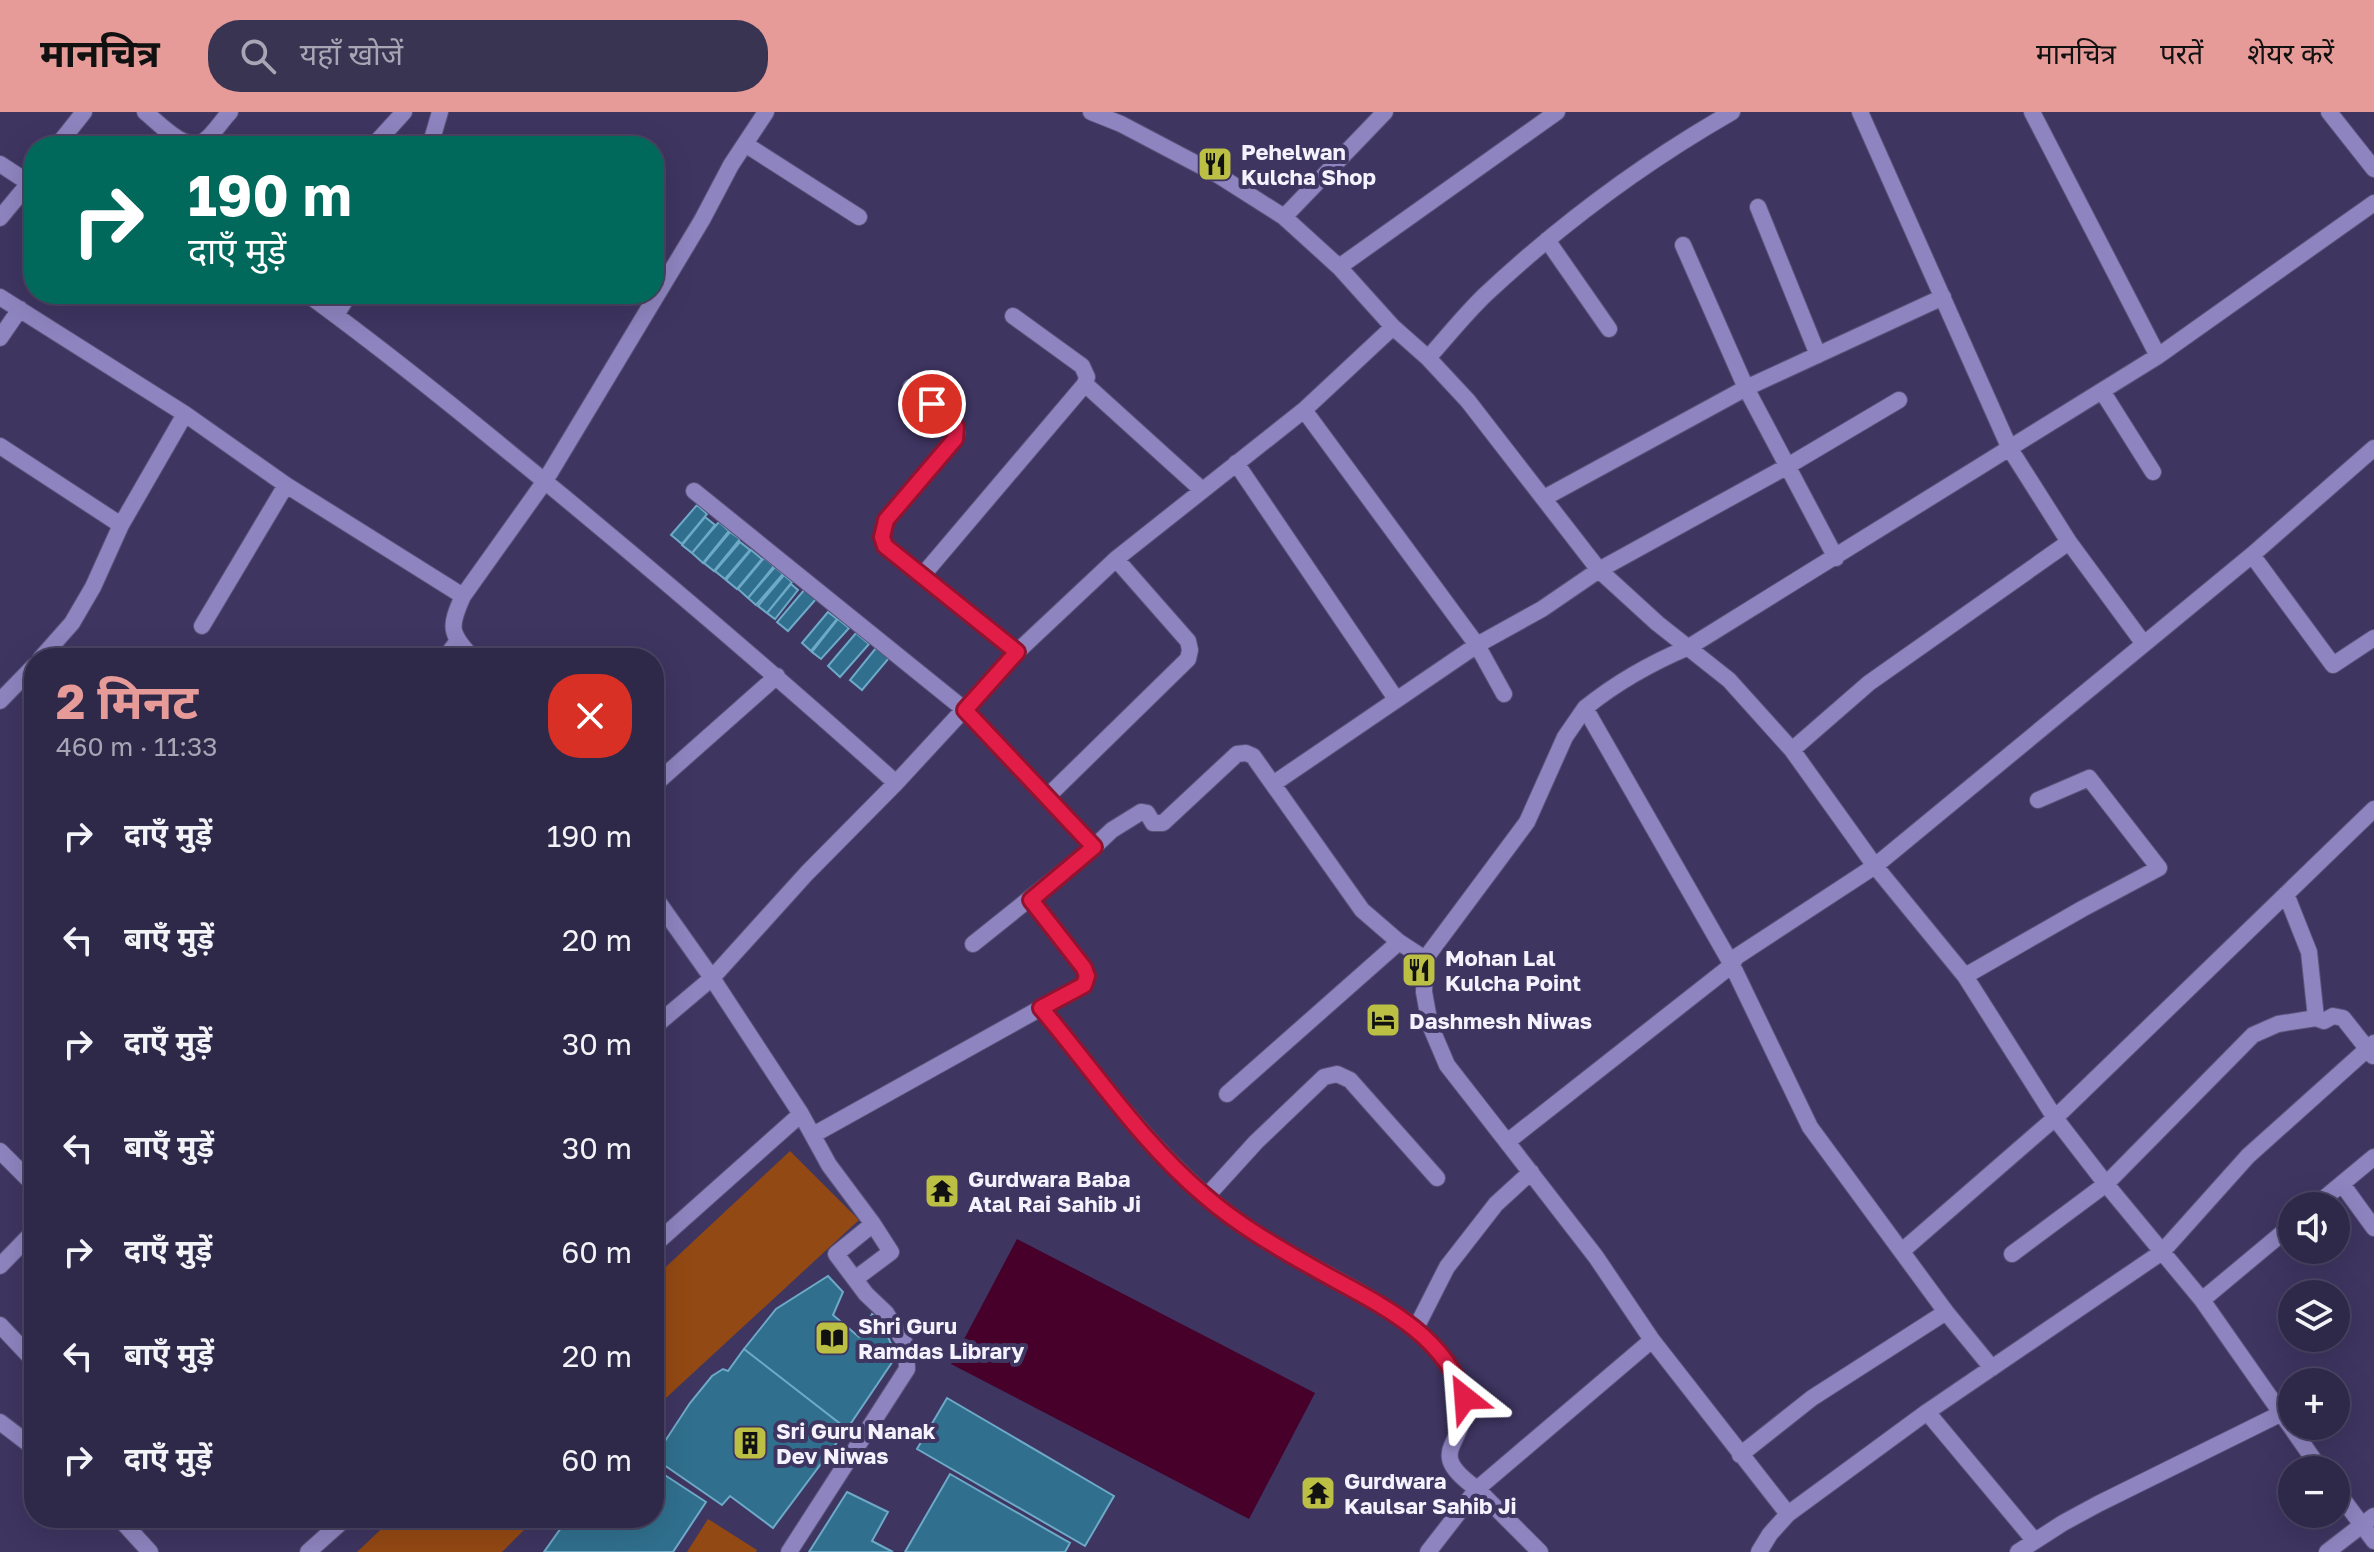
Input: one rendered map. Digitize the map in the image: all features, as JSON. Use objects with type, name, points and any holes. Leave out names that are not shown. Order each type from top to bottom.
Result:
[{"type":"street","points":[[65,136],[84,112]]},
{"type":"street","points":[[145,112],[176,136]]},
{"type":"street","points":[[208,136],[230,112]]},
{"type":"street","points":[[382,136],[404,112]]},
{"type":"street","points":[[433,136],[440,112]]},
{"type":"street","points":[[664,280],[766,112]]},
{"type":"street","points":[[1091,112],[1124,118],[1284,217],[1339,267],[1393,327],[1428,358],[1468,401],[1599,570],[1657,623],[1729,680],[1792,750],[1875,866],[1965,976],[2055,1118],[2202,1300],[2278,1411]]},
{"type":"street","points":[[1284,217],[1385,112]]},
{"type":"street","points":[[1339,267],[1557,112]]},
{"type":"street","points":[[1428,358],[1484,296],[1547,240],[1663,153],[1732,112]]},
{"type":"street","points":[[1860,112],[2010,449],[2069,542],[2144,644]]},
{"type":"street","points":[[2032,112],[2158,356]]},
{"type":"street","points":[[2333,114],[2374,169]]},
{"type":"street","points":[[745,144],[859,217]]},
{"type":"street","points":[[0,164],[24,176]]},
{"type":"street","points":[[0,218],[24,189]]},
{"type":"street","points":[[1788,1514],[1652,1340],[1596,1257],[1447,1065],[1430,1025],[1424,992],[1425,959],[1527,822],[1565,737],[1585,708],[1607,690],[1652,662],[1689,647],[1836,558],[2158,356],[2374,203]]},
{"type":"street","points":[[1758,207],[1818,355]]},
{"type":"street","points":[[1547,240],[1609,329]]},
{"type":"street","points":[[1683,245],[1746,388],[1836,558]]},
{"type":"street","points":[[0,297],[185,414],[286,485],[463,596]]},
{"type":"street","points":[[1544,498],[1746,388],[1943,297]]},
{"type":"street","points":[[321,304],[463,413],[545,481],[777,676],[896,783]]},
{"type":"street","points":[[336,315],[343,304]]},
{"type":"street","points":[[463,648],[452,630],[454,616],[463,596],[545,481],[650,304]]},
{"type":"street","points":[[0,338],[20,309]]},
{"type":"street","points":[[922,576],[1085,384],[1087,377],[1082,366],[1013,316]]},
{"type":"street","points":[[664,1019],[712,978],[1017,652],[1116,559],[1304,410],[1393,327]]},
{"type":"street","points":[[1085,384],[1202,490]]},
{"type":"street","points":[[911,387],[952,422],[957,432],[955,439],[886,520],[882,530],[885,546],[1017,652]]},
{"type":"street","points":[[2102,391],[2153,472]]},
{"type":"street","points":[[1273,784],[1477,645],[1542,609],[1599,570],[1786,467],[1899,400]]},
{"type":"street","points":[[1304,410],[1477,645],[1504,694]]},
{"type":"street","points":[[50,648],[72,623],[93,587],[121,525],[185,414]]},
{"type":"street","points":[[0,446],[121,525]]},
{"type":"street","points":[[1507,1142],[1732,965],[1736,957],[1875,866],[2252,555],[2374,448]]},
{"type":"street","points":[[1236,463],[1396,699]]},
{"type":"street","points":[[202,626],[286,485]]},
{"type":"street","points":[[694,491],[965,710],[1094,847]]},
{"type":"street","points":[[1792,750],[1869,683],[2069,542]]},
{"type":"street","points":[[2252,555],[2333,665],[2374,638]]},
{"type":"street","points":[[1048,796],[1188,659],[1188,641],[1116,559]]},
{"type":"street","points":[[452,648],[457,642]]},
{"type":"street","points":[[0,701],[24,676]]},
{"type":"street","points":[[664,776],[777,676]]},
{"type":"street","points":[[1585,708],[1732,965],[1810,1127],[1946,1312],[1992,1368]]},
{"type":"street","points":[[973,944],[1031,900],[1112,830],[1141,812],[1147,813],[1153,823],[1163,823],[1237,754],[1246,753],[1253,756],[1362,910],[1399,942],[1425,959]]},
{"type":"street","points":[[1965,976],[2159,868],[2089,778],[2038,800]]},
{"type":"street","points":[[1902,1251],[2055,1118],[2374,809]]},
{"type":"street","points":[[2286,894],[2309,952],[2316,1018]]},
{"type":"street","points":[[813,1135],[1084,985],[1087,976],[1084,968],[1031,900]]},
{"type":"street","points":[[664,910],[801,1114],[829,1165],[891,1252],[855,1279]]},
{"type":"street","points":[[1227,1094],[1399,942]]},
{"type":"street","points":[[1041,1008],[1164,1156],[1206,1197],[1250,1229],[1416,1328],[1436,1349],[1459,1381],[1465,1398],[1463,1419],[1451,1449],[1450,1463],[1456,1474],[1477,1489],[1540,1552]]},
{"type":"street","points":[[1759,1552],[1788,1514],[1927,1412],[2162,1252],[2248,1156],[2372,1049],[2343,1018],[2333,1016],[2324,1021],[2316,1018],[2278,1024],[2253,1035],[2106,1184],[2012,1254]]},
{"type":"street","points":[[1206,1197],[1324,1077],[1337,1074],[1350,1080],[1437,1178]]},
{"type":"street","points":[[664,1236],[801,1114]]},
{"type":"street","points":[[0,1151],[24,1175]]},
{"type":"street","points":[[2332,1192],[2374,1157]]},
{"type":"street","points":[[1416,1328],[1447,1267],[1496,1204],[1531,1172]]},
{"type":"street","points":[[2342,1184],[2374,1228]]},
{"type":"street","points":[[789,1552],[907,1369],[906,1345],[886,1313],[836,1254],[873,1224]]},
{"type":"street","points":[[2202,1300],[2278,1237]]},
{"type":"street","points":[[0,1266],[24,1241]]},
{"type":"street","points":[[1740,1455],[1812,1398],[1946,1312]]},
{"type":"street","points":[[0,1325],[24,1350]]},
{"type":"street","points":[[1428,1552],[1477,1489],[1652,1340]]},
{"type":"street","points":[[1927,1412],[2034,1540]]},
{"type":"street","points":[[2018,1552],[2098,1504],[2278,1415]]},
{"type":"street","points":[[0,1422],[24,1440]]},
{"type":"street","points":[[2350,1504],[2368,1521],[2374,1541]]},
{"type":"street","points":[[2327,1552],[2368,1521]]},
{"type":"street","points":[[128,1528],[150,1552]]},
{"type":"street","points":[[308,1552],[335,1528]]},
{"type":"shaded area","points":[[790,1151],[859,1220],[664,1400],[664,1269]]},
{"type":"shaded area","points":[[1017,1239],[1315,1393],[1249,1519],[951,1364]]},
{"type":"shaded area","points":[[708,1519],[757,1550],[756,1552],[687,1552]]},
{"type":"shaded area","points":[[382,1528],[526,1528],[502,1552],[357,1552]]},
{"type":"building","points":[[697,505],[707,514],[682,544],[671,535]]},
{"type":"building","points":[[705,517],[715,525],[692,553],[682,545]]},
{"type":"building","points":[[719,522],[729,531],[703,563],[692,553]]},
{"type":"building","points":[[730,532],[740,539],[714,571],[704,563]]},
{"type":"building","points":[[740,542],[750,550],[725,579],[715,571]]},
{"type":"building","points":[[751,550],[762,559],[737,589],[726,580]]},
{"type":"building","points":[[764,558],[774,566],[748,598],[738,589]]},
{"type":"building","points":[[775,567],[783,574],[756,605],[748,598]]},
{"type":"building","points":[[784,575],[792,582],[767,613],[758,606]]},
{"type":"building","points":[[791,584],[798,590],[775,619],[767,613]]},
{"type":"building","points":[[805,589],[816,599],[788,631],[777,622]]},
{"type":"building","points":[[828,612],[837,619],[811,651],[802,643]]},
{"type":"building","points":[[838,619],[849,628],[821,659],[812,652]]},
{"type":"building","points":[[856,633],[869,644],[840,677],[828,666]]},
{"type":"building","points":[[876,648],[889,658],[862,690],[850,680]]},
{"type":"building","points":[[828,1276],[843,1292],[833,1315],[859,1337],[872,1314],[881,1322],[895,1352],[895,1358],[847,1429],[744,1349],[776,1309]]},
{"type":"building","name":"Sri Guru Nanak Dev Niwas","points":[[744,1349],[847,1429],[773,1528],[730,1496],[722,1505],[664,1465],[664,1443],[690,1403],[712,1376],[723,1369],[728,1371]]},
{"type":"building","points":[[947,1398],[1114,1496],[1085,1546],[917,1449]]},
{"type":"building","points":[[950,1474],[1070,1543],[1065,1552],[905,1552]]},
{"type":"building","points":[[664,1475],[706,1502],[673,1552],[544,1552],[561,1528],[664,1528]]},
{"type":"building","points":[[847,1492],[888,1512],[872,1541],[893,1552],[809,1552]]},
{"type":"place","name":"Pehelwan Kulcha Shop","points":[[1215,164]]},
{"type":"place","name":"Mohan Lal Kulcha Point","points":[[1419,970]]},
{"type":"place","name":"Dashmesh Niwas","points":[[1383,1020]]},
{"type":"place","name":"Gurdwara Baba Atal Rai Sahib Ji","points":[[942,1191]]},
{"type":"place","name":"Shri Guru Ramdas Library","points":[[832,1338]]},
{"type":"place","name":"Sri Guru Nanak Dev Niwas","points":[[750,1443]]},
{"type":"place","name":"Gurdwara Kaulsar Sahib Ji","points":[[1318,1493]]},
{"type":"route","points":[[932,404],[956,427],[955,439],[886,520],[882,530],[885,546],[1017,652],[965,710],[1094,847],[1031,900],[1087,976],[1084,985],[1041,1008],[1164,1156],[1206,1197],[1250,1229],[1416,1328],[1459,1381],[1465,1398]]}]
